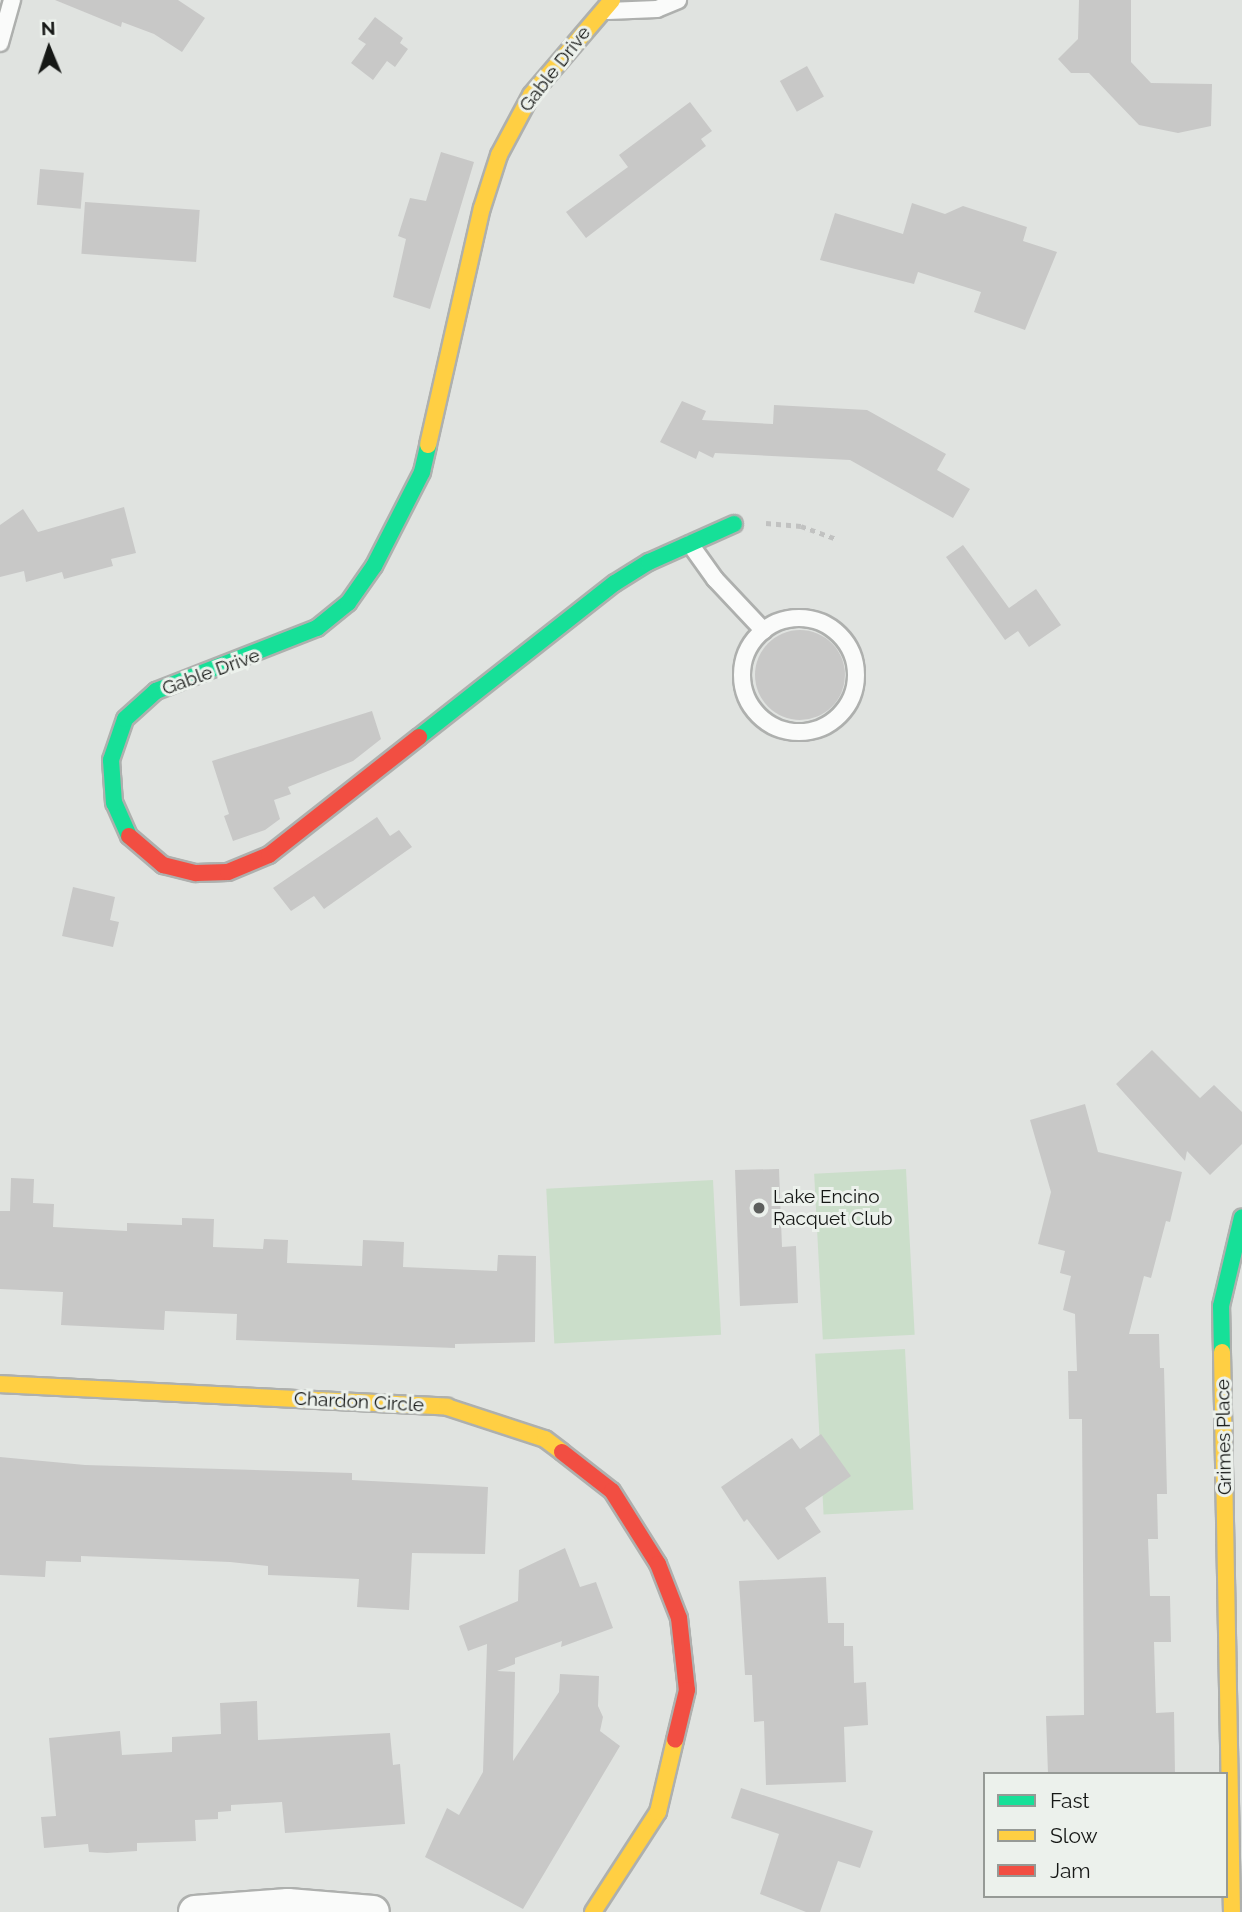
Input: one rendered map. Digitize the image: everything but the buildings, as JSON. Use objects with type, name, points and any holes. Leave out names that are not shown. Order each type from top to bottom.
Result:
[{"type":"street","name":"Gable Drive","points":[[607,5],[531,95],[499,155],[482,208],[422,471],[374,566],[348,604],[317,628],[156,691],[125,719],[111,760],[114,803],[130,836],[163,865],[196,873],[228,872],[269,855],[615,583],[734,524]]},
{"type":"street","name":"Grimes Place","points":[[1232,1912],[1221,1306],[1235,1232],[1242,1217]]},
{"type":"street","name":"Chardon Circle","points":[[0,1384],[447,1407],[545,1439],[612,1491],[658,1564],[679,1618],[687,1690],[658,1812],[593,1912]]},
{"type":"street","points":[[195,1912],[288,1905],[373,1912]]},
{"type":"lane","points":[[0,43],[12,0]]},
{"type":"lane","points":[[607,5],[657,9],[678,0]]},
{"type":"lane","points":[[690,544],[715,579],[764,631]]},
{"type":"lane","points":[[797,618],[822,624],[844,640],[856,672],[855,690],[832,722],[814,730],[795,732],[759,716],[742,681],[744,662],[764,631],[797,618]]},
{"type":"path","points":[[734,524],[801,526],[836,539]]},
{"type":"green space","points":[[906,1169],[915,1335],[823,1340],[814,1174]]},
{"type":"green space","points":[[713,1180],[721,1335],[554,1344],[546,1189]]},
{"type":"green space","points":[[905,1349],[913,1510],[824,1514],[815,1354]]},
{"type":"traffic: fast","points":[[129,836],[114,803],[111,760],[125,719],[156,691],[317,628],[348,603],[374,566],[422,472],[428,445]]},
{"type":"traffic: fast","points":[[419,737],[615,583],[649,562],[734,524]]},
{"type":"traffic: fast","points":[[1222,1352],[1221,1306],[1242,1217]]},
{"type":"traffic: slow","points":[[428,445],[482,208],[499,155],[531,95],[612,0]]},
{"type":"traffic: slow","points":[[1222,1352],[1232,1912]]},
{"type":"traffic: slow","points":[[0,1384],[447,1407],[545,1439],[562,1452]]},
{"type":"traffic: slow","points":[[593,1912],[658,1812],[675,1740]]},
{"type":"traffic: jam","points":[[129,836],[163,865],[196,873],[228,872],[269,855],[419,737]]},
{"type":"traffic: jam","points":[[562,1452],[612,1491],[658,1564],[679,1618],[687,1690],[675,1740]]},
{"type":"place","name":"Lake Encino Racquet Club","points":[[759,1208]]}]
